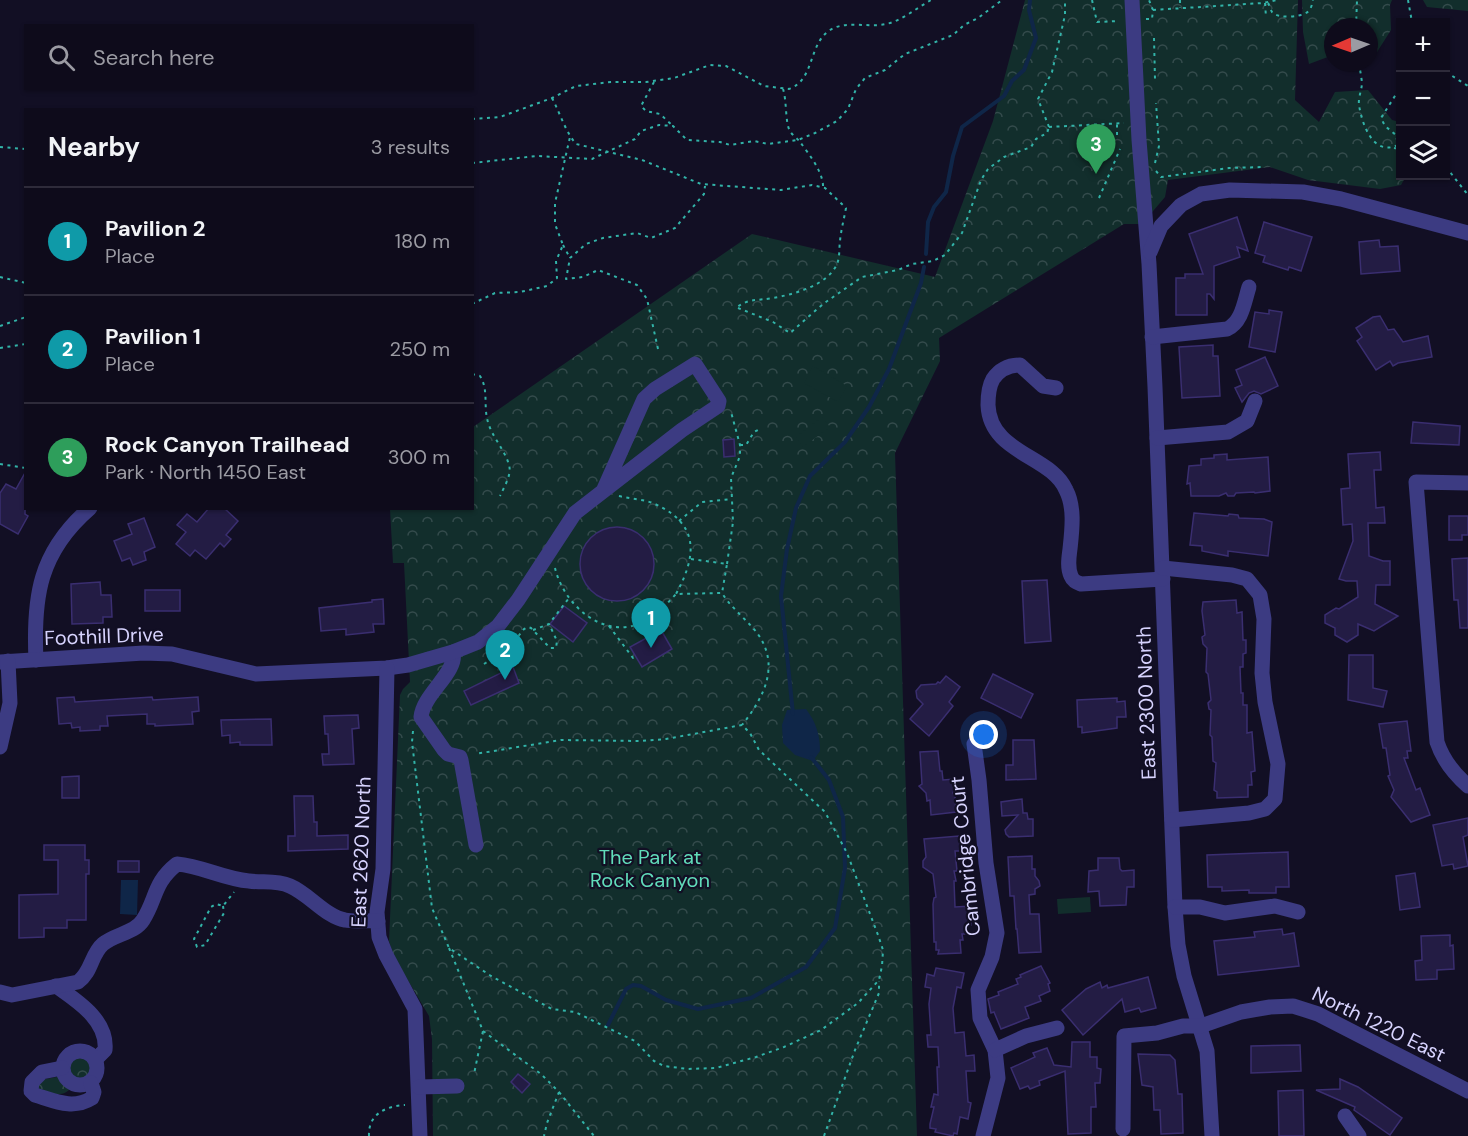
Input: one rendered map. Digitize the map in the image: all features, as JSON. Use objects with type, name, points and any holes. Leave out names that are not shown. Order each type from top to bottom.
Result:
[{"type":"street","points":[[1132,0],[1138,140],[1149,264]]},
{"type":"street","points":[[1149,264],[1150,251],[1156,235],[1173,211],[1194,197],[1220,190],[1316,194],[1468,233]]},
{"type":"street","name":"East 2300 North","points":[[1149,264],[1175,907],[1178,945],[1184,976],[1207,1051],[1212,1136]]},
{"type":"street","points":[[1152,337],[1227,329],[1234,326],[1239,319],[1249,287]]},
{"type":"street","name":"Foothill Drive","points":[[4,661],[144,653],[172,654],[256,674],[408,665],[478,642],[498,626],[518,600],[575,513],[610,492],[682,430],[718,406],[719,401],[695,364],[655,389],[645,399],[610,492]]},
{"type":"street","points":[[1056,388],[1042,386],[1020,365],[1007,367],[997,373],[991,383],[988,412],[995,429],[1005,441],[1057,476],[1066,490],[1072,518],[1068,566],[1075,582],[1081,584],[1163,573],[1232,575],[1247,579],[1260,595],[1264,619],[1262,672],[1278,774],[1275,799],[1264,809],[1249,813],[1172,820]]},
{"type":"street","points":[[1157,438],[1228,432],[1246,421],[1255,401]]},
{"type":"street","points":[[1468,483],[1416,482],[1437,742],[1445,760],[1468,786]]},
{"type":"street","points":[[36,660],[35,610],[47,565],[70,528],[88,510]]},
{"type":"street","points":[[453,652],[454,661],[423,707],[422,719],[444,750],[448,754],[459,757],[476,845]]},
{"type":"street","points":[[0,747],[10,703],[4,661]]},
{"type":"street","name":"East 2620 North","points":[[387,668],[383,868],[378,921],[379,937],[415,1009],[420,1136]]},
{"type":"street","name":"Cambridge Court","points":[[974,744],[986,863],[998,933],[992,957],[978,990],[980,1018],[995,1050],[998,1078],[983,1136]]},
{"type":"street","points":[[0,992],[12,995],[78,982],[85,977],[97,950],[103,943],[138,926],[145,918],[160,880],[177,864],[244,880],[276,882],[307,895],[335,916],[345,920],[378,921]]},
{"type":"street","points":[[1175,907],[1200,907],[1225,913],[1275,906],[1298,912]]},
{"type":"street","points":[[56,986],[83,1006],[100,1027],[105,1038],[105,1050],[96,1059]]},
{"type":"street","name":"North 1220 East","points":[[1124,1129],[1124,1036],[1134,1033],[1157,1033],[1183,1026],[1201,1026],[1256,1008],[1293,1006],[1318,1014],[1468,1091]]},
{"type":"street","points":[[995,1050],[1026,1036],[1057,1028]]},
{"type":"street","points":[[62,1068],[52,1069],[37,1076],[32,1082],[31,1092],[66,1105],[75,1105],[93,1098],[91,1083],[97,1073],[96,1059],[90,1053],[79,1050],[68,1055],[63,1062],[64,1075],[68,1080],[77,1084],[91,1083]]},
{"type":"street","points":[[1451,1083],[1468,1083]]},
{"type":"street","points":[[419,1087],[458,1086]]},
{"type":"street","points":[[1345,1116],[1359,1136]]},
{"type":"path","points":[[474,119],[500,117],[552,98],[576,86],[655,81],[674,78],[719,64],[764,86],[783,89],[794,87],[803,80],[820,39],[830,30],[842,26],[885,24],[931,0]]},
{"type":"path","points":[[655,81],[641,106],[646,111],[660,114],[687,140],[720,142],[730,145],[754,141],[768,144],[798,140],[837,121],[848,109],[856,88],[865,78],[885,70],[905,54],[953,35],[1002,0]]},
{"type":"path","points":[[552,98],[570,137],[576,144],[642,160],[705,184],[781,190],[812,185],[823,188],[846,208],[838,261],[834,268],[810,287],[801,291],[771,298],[747,300],[737,307],[773,322],[790,333],[823,304],[862,278],[898,270],[912,264],[933,261],[945,255],[962,233],[981,180],[988,169],[1004,157],[1031,147],[1036,139],[1047,134],[1049,127],[1038,99],[1052,72],[1065,15],[1065,0]]},
{"type":"path","points":[[1092,0],[1097,22],[1134,24],[1152,19],[1153,10],[1149,0]]},
{"type":"path","points":[[1180,0],[1180,8]]},
{"type":"path","points":[[1228,0],[1228,5]]},
{"type":"path","points":[[1153,10],[1266,3],[1277,0]]},
{"type":"path","points":[[1266,3],[1277,15],[1290,16],[1305,13],[1311,7],[1313,0]]},
{"type":"path","points":[[1357,18],[1358,0]]},
{"type":"path","points":[[1408,0],[1411,18]]},
{"type":"path","points":[[1266,3],[1266,17]]},
{"type":"path","points":[[1154,38],[1155,79]]},
{"type":"path","points":[[1360,72],[1362,81],[1359,104],[1367,133],[1376,144],[1396,148]]},
{"type":"path","points":[[1450,75],[1468,86]]},
{"type":"path","points":[[783,89],[787,100],[789,131],[798,140],[820,173],[824,181],[823,188]]},
{"type":"path","points":[[1391,147],[1398,145],[1397,137],[1385,126],[1382,118],[1396,96]]},
{"type":"path","points":[[1156,103],[1159,146],[1155,167],[1157,175],[1161,177],[1229,168],[1264,167]]},
{"type":"path","points":[[1117,135],[1118,123]]},
{"type":"path","points":[[1049,127],[1129,123]]},
{"type":"path","points":[[474,163],[537,156],[592,159],[635,139],[641,131],[659,125],[673,126]]},
{"type":"path","points":[[570,137],[555,203],[555,224],[570,258]]},
{"type":"path","points":[[1151,147],[1159,146]]},
{"type":"path","points":[[0,147],[24,149]]},
{"type":"path","points":[[1099,198],[1120,149]]},
{"type":"path","points":[[1450,172],[1468,195]]},
{"type":"path","points":[[658,349],[647,298],[637,285],[598,270],[583,277],[566,279],[570,258],[586,244],[603,238],[637,233],[651,238],[675,228],[704,194],[705,184]]},
{"type":"path","points":[[474,303],[495,293],[520,292],[547,286],[557,278],[556,261],[563,245]]},
{"type":"path","points":[[0,277],[24,283]]},
{"type":"path","points":[[0,326],[24,318]]},
{"type":"path","points":[[0,348],[24,344]]},
{"type":"path","points":[[474,374],[480,376],[485,385],[484,408],[488,423],[509,465],[509,474],[500,496]]},
{"type":"path","points":[[722,593],[733,533],[731,478],[740,456],[740,445],[730,412]]},
{"type":"path","points":[[740,445],[746,445],[754,432],[758,430]]},
{"type":"path","points":[[0,465],[24,468]]},
{"type":"path","points":[[554,563],[563,590],[569,598],[587,617],[614,628],[642,623],[658,613],[676,594],[684,580],[691,559],[691,540],[679,521],[656,505],[610,492]]},
{"type":"path","points":[[679,521],[702,502],[732,500]]},
{"type":"path","points":[[691,559],[727,564]]},
{"type":"path","points":[[676,594],[722,593]]},
{"type":"path","points":[[459,757],[561,740],[666,739],[742,725],[756,708],[766,685],[769,660],[764,645],[755,631],[722,593]]},
{"type":"path","points":[[533,630],[549,624],[569,598]]},
{"type":"path","points":[[484,664],[509,648],[524,628],[530,627],[550,648],[554,649],[557,642],[549,624]]},
{"type":"path","points":[[609,626],[633,658],[636,657]]},
{"type":"path","points":[[422,719],[417,722],[412,741],[432,908],[483,1031],[541,1074],[559,1092],[594,1136]]},
{"type":"path","points":[[742,725],[750,733],[759,750],[825,812],[847,853],[883,950],[879,993],[855,1050],[824,1136]]},
{"type":"path","points":[[223,906],[216,904],[211,907],[194,939],[198,947],[205,945],[224,913],[223,906],[244,880]]},
{"type":"path","points":[[449,948],[491,976],[552,1009],[575,1012],[635,1041],[654,1061],[664,1066],[688,1069],[725,1066],[784,1047],[821,1030],[858,1003],[879,981]]},
{"type":"path","points":[[474,1074],[483,1031]]},
{"type":"path","points":[[544,1136],[559,1092]]},
{"type":"path","points":[[369,1136],[372,1120],[379,1112],[396,1106],[419,1104]]},
{"type":"green space","name":"The Park at Rock Canyon","points":[[1025,0],[1298,0],[1295,100],[1319,122],[1335,92],[1368,90],[1392,120],[1396,121],[1396,180],[1404,180],[1401,185],[1380,189],[1308,180],[1270,167],[1168,180],[1165,197],[1142,224],[1124,224],[939,338],[940,361],[895,453],[917,1136],[433,1136],[432,1039],[429,1016],[393,955],[389,941],[400,695],[410,682],[404,563],[393,563],[390,510],[474,510],[474,426],[752,234],[935,277],[993,121]]},
{"type":"green space","points":[[1302,0],[1392,0],[1390,5],[1391,30],[1378,50],[1378,18],[1324,18],[1324,58],[1309,64],[1303,32]]},
{"type":"green space","points":[[1423,0],[1468,0],[1468,11],[1427,7]]},
{"type":"green space","points":[[813,366],[847,386],[838,402],[804,383]]},
{"type":"green space","points":[[822,417],[830,427],[803,447],[796,437]]},
{"type":"green space","points":[[1090,897],[1091,912],[1058,914],[1057,899]]},
{"type":"green space","points":[[80,1053],[91,1057],[95,1068],[91,1079],[80,1083],[69,1079],[65,1068],[69,1057]]},
{"type":"green space","points":[[62,1076],[73,1085],[67,1092],[51,1094],[42,1092],[38,1087],[41,1080]]},
{"type":"water","points":[[806,709],[815,724],[819,740],[820,751],[813,761],[795,755],[783,743],[782,725],[787,710]]},
{"type":"water","points":[[121,880],[138,880],[137,915],[120,914]]},
{"type":"building","points":[[1237,217],[1248,251],[1237,247],[1240,257],[1214,266],[1214,299],[1207,294],[1207,315],[1176,315],[1176,278],[1185,278],[1185,274],[1203,274],[1189,234]]},
{"type":"building","points":[[1264,222],[1312,237],[1301,271],[1289,267],[1288,270],[1263,262],[1265,256],[1255,253]]},
{"type":"building","points":[[1379,240],[1380,247],[1398,246],[1400,271],[1361,274],[1359,242]]},
{"type":"building","points":[[1269,310],[1282,312],[1275,352],[1249,347],[1255,312],[1269,314]]},
{"type":"building","points":[[1380,316],[1388,330],[1394,329],[1403,342],[1428,336],[1432,357],[1393,366],[1390,361],[1376,370],[1357,341],[1362,337],[1356,328],[1373,317]]},
{"type":"building","points":[[1213,345],[1213,356],[1218,356],[1220,396],[1182,398],[1179,347]]},
{"type":"building","points":[[1265,357],[1278,386],[1261,394],[1254,391],[1249,393],[1242,402],[1235,388],[1242,385],[1236,370]]},
{"type":"building","points":[[1413,422],[1460,426],[1459,445],[1411,443]]},
{"type":"building","points":[[734,439],[735,456],[724,457],[723,440]]},
{"type":"building","points":[[1380,452],[1381,470],[1374,470],[1376,508],[1384,507],[1385,523],[1368,523],[1369,556],[1390,561],[1390,585],[1376,585],[1375,604],[1398,616],[1374,631],[1358,624],[1358,635],[1347,642],[1335,635],[1335,628],[1325,623],[1325,615],[1358,597],[1357,581],[1339,579],[1353,541],[1352,524],[1343,525],[1341,489],[1350,488],[1348,454]]},
{"type":"building","points":[[1227,454],[1227,460],[1268,457],[1270,491],[1236,493],[1234,496],[1228,496],[1226,493],[1219,496],[1191,496],[1190,483],[1187,484],[1189,466],[1201,465],[1201,459]]},
{"type":"building","points":[[24,475],[24,510],[28,516],[18,534],[0,524],[0,493],[6,484],[16,489]]},
{"type":"building","points":[[207,510],[226,510],[238,521],[226,535],[231,539],[224,547],[220,543],[206,559],[195,550],[190,556],[176,544],[186,532],[177,525],[187,514],[197,522]]},
{"type":"building","points":[[1194,513],[1238,515],[1239,518],[1264,519],[1272,522],[1268,556],[1228,551],[1228,556],[1202,551],[1202,546],[1190,545]]},
{"type":"building","points":[[1449,516],[1468,516],[1468,535],[1462,535],[1462,540],[1449,540]]},
{"type":"building","points":[[144,518],[155,547],[144,552],[146,560],[133,565],[130,558],[122,561],[114,541],[132,534],[128,524]]},
{"type":"building","points":[[617,527],[631,530],[643,538],[651,550],[654,564],[651,578],[643,590],[631,598],[617,601],[603,598],[591,590],[583,578],[580,564],[583,550],[591,538],[603,530]]},
{"type":"building","points":[[1468,558],[1468,628],[1460,628],[1458,600],[1454,600],[1452,559]]},
{"type":"building","points":[[1047,580],[1051,641],[1025,643],[1022,581]]},
{"type":"building","points":[[100,582],[101,595],[111,595],[112,617],[103,617],[103,623],[72,624],[71,584]]},
{"type":"building","points":[[145,590],[180,590],[180,611],[145,611]]},
{"type":"building","points":[[383,599],[384,624],[373,624],[374,632],[346,635],[346,629],[321,631],[319,608]]},
{"type":"building","points":[[1236,600],[1237,613],[1242,612],[1243,640],[1246,640],[1243,667],[1240,667],[1241,693],[1243,693],[1243,705],[1247,705],[1247,733],[1252,732],[1255,771],[1251,772],[1252,785],[1248,785],[1248,797],[1217,798],[1217,792],[1214,790],[1216,763],[1213,761],[1210,735],[1211,710],[1208,703],[1211,700],[1206,672],[1207,648],[1203,644],[1202,637],[1205,635],[1202,611],[1203,602]]},
{"type":"building","points":[[564,606],[587,623],[573,642],[550,624]]},
{"type":"building","points":[[661,630],[672,649],[642,667],[630,647]]},
{"type":"building","points":[[1349,655],[1373,655],[1373,688],[1387,691],[1383,707],[1348,700]]},
{"type":"building","points":[[513,667],[519,683],[471,705],[464,691]]},
{"type":"building","points":[[993,674],[1033,694],[1021,718],[981,698]]},
{"type":"building","points":[[946,676],[960,687],[949,702],[953,706],[929,736],[910,719],[923,704],[917,698],[916,691],[921,685],[940,683]]},
{"type":"building","points":[[74,697],[75,702],[152,697],[153,700],[198,697],[199,711],[192,712],[193,724],[155,726],[155,724],[147,724],[147,714],[107,716],[108,726],[100,726],[100,730],[80,731],[80,727],[72,728],[71,723],[59,724],[57,698]]},
{"type":"building","points":[[1117,698],[1117,702],[1125,701],[1126,717],[1117,717],[1117,728],[1082,733],[1082,727],[1078,727],[1077,700]]},
{"type":"building","points":[[358,715],[359,728],[352,729],[354,764],[323,765],[322,754],[329,754],[324,716]]},
{"type":"building","points":[[271,719],[272,745],[240,745],[240,742],[230,743],[230,735],[222,736],[221,720]]},
{"type":"building","points":[[1407,721],[1411,751],[1407,751],[1408,758],[1404,758],[1416,790],[1420,788],[1430,815],[1411,822],[1391,797],[1394,790],[1388,776],[1390,775],[1386,748],[1383,748],[1379,724]]},
{"type":"building","points":[[1013,740],[1034,740],[1036,779],[1006,780],[1006,765],[1013,765]]},
{"type":"building","points":[[938,751],[943,780],[955,779],[953,793],[956,812],[931,815],[930,800],[927,801],[926,793],[919,786],[922,784],[920,752]]},
{"type":"building","points":[[79,776],[79,798],[62,798],[62,777]]},
{"type":"building","points":[[294,796],[313,796],[317,836],[348,835],[348,849],[288,851],[288,836],[295,836]]},
{"type":"building","points":[[1022,799],[1023,813],[1027,813],[1028,819],[1033,819],[1033,836],[1009,837],[1005,830],[1018,815],[1002,816],[1001,802]]},
{"type":"building","points":[[1468,818],[1468,835],[1463,837],[1468,866],[1454,869],[1453,864],[1442,866],[1433,825]]},
{"type":"building","points":[[959,836],[961,851],[955,851],[957,871],[954,871],[955,907],[971,906],[971,925],[966,925],[966,934],[962,934],[961,953],[938,954],[939,950],[936,950],[936,942],[934,942],[933,904],[936,897],[933,874],[923,867],[926,857],[924,839]]},
{"type":"building","points":[[44,845],[85,845],[85,860],[89,860],[89,874],[86,874],[86,920],[67,920],[67,928],[44,928],[44,937],[19,938],[19,895],[58,894],[58,860],[44,860]]},
{"type":"building","points":[[1288,852],[1289,887],[1276,887],[1276,893],[1249,893],[1249,890],[1222,891],[1222,887],[1208,887],[1207,855]]},
{"type":"building","points":[[1032,856],[1032,869],[1035,869],[1035,876],[1040,886],[1035,889],[1035,894],[1029,895],[1030,914],[1039,914],[1041,952],[1019,953],[1014,896],[1010,896],[1008,857]]},
{"type":"building","points":[[1098,858],[1119,858],[1122,871],[1134,870],[1134,887],[1127,887],[1126,905],[1100,906],[1099,891],[1088,892],[1089,871],[1098,870]]},
{"type":"building","points":[[118,861],[139,861],[139,872],[118,872]]},
{"type":"building","points":[[1415,873],[1420,907],[1400,910],[1396,876]]},
{"type":"building","points":[[1282,929],[1283,935],[1294,933],[1299,966],[1218,975],[1214,941],[1255,937],[1254,932]]},
{"type":"building","points":[[1450,935],[1450,946],[1453,945],[1454,969],[1437,970],[1437,979],[1416,980],[1415,961],[1422,960],[1421,936]]},
{"type":"building","points":[[1041,966],[1050,983],[1048,984],[1050,991],[1039,996],[1041,1001],[1025,1007],[1029,1018],[1001,1029],[994,1012],[991,1013],[988,999],[1018,984],[1016,979],[1021,977],[1020,975]]},
{"type":"building","points":[[936,968],[964,973],[961,988],[957,987],[953,1008],[955,1033],[964,1032],[966,1056],[974,1055],[975,1071],[966,1071],[968,1102],[971,1103],[968,1119],[960,1117],[957,1134],[954,1133],[953,1136],[935,1132],[936,1129],[930,1128],[934,1094],[938,1095],[937,1067],[939,1067],[938,1047],[928,1047],[927,1035],[931,1035],[929,1004],[931,988],[925,987],[927,974],[934,976]]},
{"type":"building","points":[[1148,977],[1156,1008],[1141,1012],[1139,1008],[1125,1012],[1122,999],[1083,1035],[1062,1010],[1086,989],[1100,982],[1102,988],[1107,985],[1108,988]]},
{"type":"building","points":[[1072,1042],[1090,1042],[1090,1057],[1097,1057],[1097,1068],[1101,1069],[1100,1083],[1095,1083],[1096,1107],[1091,1107],[1091,1133],[1068,1134],[1065,1071],[1039,1081],[1040,1085],[1030,1089],[1028,1086],[1020,1089],[1011,1068],[1035,1057],[1033,1053],[1047,1048],[1054,1065],[1071,1067]]},
{"type":"building","points":[[1300,1045],[1301,1071],[1251,1073],[1251,1046]]},
{"type":"building","points":[[1138,1054],[1170,1055],[1175,1060],[1178,1094],[1182,1094],[1183,1133],[1161,1134],[1160,1110],[1154,1110],[1153,1087],[1142,1085]]},
{"type":"building","points":[[518,1074],[530,1084],[522,1093],[511,1082]]},
{"type":"building","points":[[1340,1079],[1358,1087],[1402,1118],[1390,1135],[1354,1110],[1355,1107],[1316,1090],[1340,1089]]},
{"type":"building","points":[[1303,1090],[1304,1136],[1279,1136],[1278,1091]]},
{"type":"waterway","points":[[926,254],[928,222],[934,207],[946,192],[953,156],[962,127],[1004,96],[1012,81],[1024,70],[1036,38],[1029,10],[1030,0]]},
{"type":"waterway","points":[[793,714],[781,596],[787,549],[796,508],[810,476],[845,442],[869,407],[889,369],[921,283],[924,267]]},
{"type":"waterway","points":[[608,1025],[626,989],[633,985],[641,986],[666,1000],[698,1009],[751,998],[806,967],[835,928],[845,868],[843,817],[829,780],[811,757]]},
{"type":"place","name":"Rock Canyon Trailhead","points":[[1096,174]]},
{"type":"place","name":"Pavilion 2","points":[[651,648]]},
{"type":"place","name":"Pavilion 1","points":[[505,680]]}]
